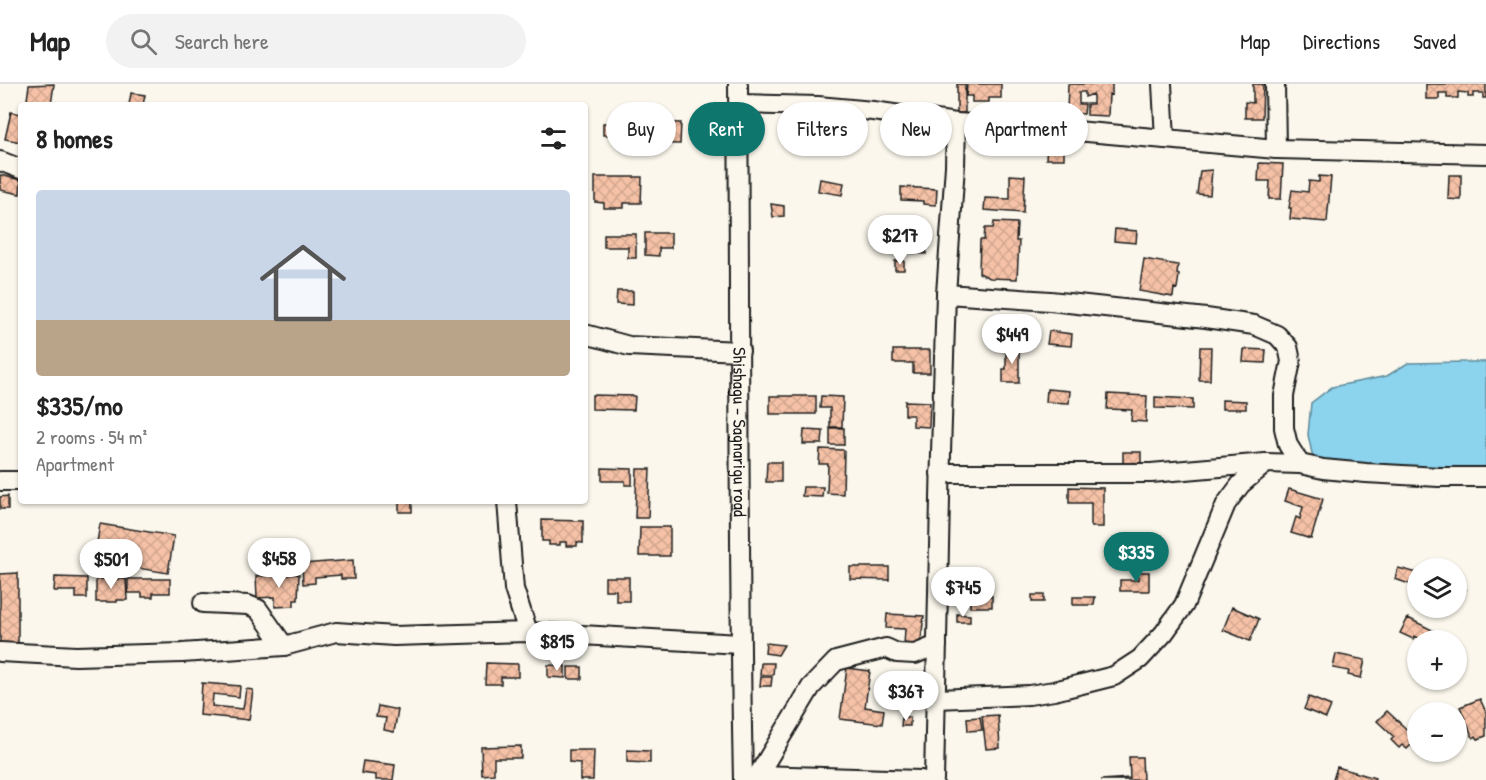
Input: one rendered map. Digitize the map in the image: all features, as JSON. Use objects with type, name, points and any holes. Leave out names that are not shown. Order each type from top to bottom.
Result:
[{"type":"street","name":"Shishagu - Sagnarigu road","points":[[738,84],[739,102]]},
{"type":"street","points":[[1162,84],[1166,140]]},
{"type":"street","points":[[1275,84],[1276,149]]},
{"type":"street","points":[[765,105],[839,107],[956,123],[1043,128],[1276,149],[1486,153]]},
{"type":"street","points":[[934,780],[940,473],[946,294],[956,123]]},
{"type":"street","name":"Shishagu - Sagnarigu road","points":[[739,156],[740,644],[752,778]]},
{"type":"street","points":[[0,161],[18,168]]},
{"type":"street","points":[[946,294],[1206,318],[1254,325],[1277,335],[1288,346],[1291,361],[1284,396],[1284,428],[1288,445],[1300,464]]},
{"type":"street","points":[[588,335],[629,346],[740,351]]},
{"type":"street","points":[[940,473],[1151,473],[1266,463],[1300,464],[1323,470],[1366,473],[1486,477]]},
{"type":"street","points":[[937,699],[1018,696],[1054,691],[1114,676],[1140,660],[1164,633],[1184,605],[1226,504],[1241,484],[1266,463]]},
{"type":"street","points":[[0,481],[18,481]]},
{"type":"street","points":[[507,504],[514,589],[528,632]]},
{"type":"street","points":[[203,603],[248,605],[258,609],[284,646]]},
{"type":"street","points":[[0,652],[76,656],[182,653],[284,646],[336,632],[394,636],[528,632],[740,644]]},
{"type":"street","points":[[752,778],[811,687],[836,661],[886,648],[897,653],[915,654],[938,645]]},
{"type":"street","points":[[752,778],[921,780]]},
{"type":"water","points":[[1486,362],[1486,467],[1434,470],[1330,467],[1313,458],[1308,435],[1311,403],[1332,387],[1387,376],[1408,363]]},
{"type":"building","points":[[54,84],[51,102],[27,100],[29,85]]},
{"type":"building","points":[[957,84],[965,84],[964,113],[957,113]]},
{"type":"building","points":[[967,84],[1001,84],[1001,98],[989,98],[989,102],[972,102],[972,96],[966,96]]},
{"type":"building","points":[[1068,84],[1112,84],[1108,116],[1088,115],[1088,104],[1093,104],[1093,94],[1085,97],[1085,92],[1079,92],[1079,102],[1067,102]]},
{"type":"building","points":[[1253,84],[1263,84],[1262,118],[1245,118],[1245,102],[1253,103]]},
{"type":"building","points":[[1426,84],[1486,84],[1486,98],[1483,98],[1483,93],[1473,93],[1473,97],[1468,97],[1468,93],[1458,92],[1458,98],[1447,98],[1447,93],[1439,93],[1439,99],[1426,99]]},
{"type":"building","points":[[131,93],[145,95],[144,102],[130,102]]},
{"type":"building","points":[[11,112],[18,113],[18,141],[5,139]]},
{"type":"building","points":[[603,123],[606,123],[606,135],[603,135]]},
{"type":"building","points":[[676,123],[681,123],[680,144],[676,144]]},
{"type":"building","points":[[1046,156],[1064,156],[1064,159],[1046,159]]},
{"type":"building","points":[[1259,163],[1283,164],[1281,199],[1269,199],[1270,181],[1258,181]]},
{"type":"building","points":[[1212,170],[1210,195],[1197,194],[1200,171]]},
{"type":"building","points":[[0,175],[18,179],[18,194],[0,190]]},
{"type":"building","points":[[1010,175],[1025,176],[1023,213],[984,210],[985,198],[1010,199]]},
{"type":"building","points":[[1449,175],[1461,175],[1461,200],[1448,199]]},
{"type":"building","points":[[1319,176],[1331,177],[1327,222],[1290,219],[1292,190],[1308,192],[1309,181],[1319,182]]},
{"type":"building","points":[[595,177],[642,177],[641,203],[624,203],[624,208],[604,208],[604,203],[595,202]]},
{"type":"building","points":[[820,179],[844,183],[842,195],[818,191]]},
{"type":"building","points":[[901,187],[937,189],[936,205],[923,204],[923,201],[901,200]]},
{"type":"building","points":[[771,204],[784,206],[784,216],[773,217]]},
{"type":"building","points":[[994,222],[1017,223],[1016,241],[1019,241],[1017,279],[990,278],[979,273],[980,240],[984,240],[985,228],[993,228]]},
{"type":"building","points":[[1115,229],[1137,231],[1136,243],[1114,241]]},
{"type":"building","points":[[645,233],[671,233],[671,248],[659,248],[659,256],[645,255]]},
{"type":"building","points":[[604,234],[636,234],[636,258],[628,258],[628,247],[604,247]]},
{"type":"building","points":[[901,240],[927,242],[926,254],[900,252]]},
{"type":"building","points":[[1144,259],[1178,265],[1177,289],[1174,288],[1173,297],[1139,291]]},
{"type":"building","points":[[895,261],[904,261],[904,270],[895,270]]},
{"type":"building","points":[[617,291],[633,291],[633,305],[616,304]]},
{"type":"building","points":[[993,320],[1018,325],[1016,336],[991,331]]},
{"type":"building","points":[[1049,331],[1072,334],[1071,346],[1047,344]]},
{"type":"building","points":[[1006,345],[1019,346],[1019,383],[1003,383],[1003,369],[1006,369]]},
{"type":"building","points":[[1200,347],[1211,347],[1210,380],[1199,380]]},
{"type":"building","points":[[1244,349],[1266,350],[1265,363],[1243,362]]},
{"type":"building","points":[[893,350],[930,350],[930,373],[913,373],[913,363],[893,363]]},
{"type":"building","points":[[1047,389],[1070,391],[1069,403],[1046,402]]},
{"type":"building","points":[[1108,394],[1147,396],[1146,422],[1131,421],[1132,410],[1107,409]]},
{"type":"building","points":[[592,395],[635,396],[634,410],[592,409]]},
{"type":"building","points":[[770,396],[816,396],[816,414],[770,414]]},
{"type":"building","points":[[821,396],[843,397],[842,427],[830,427],[830,408],[820,408]]},
{"type":"building","points":[[1155,397],[1193,399],[1193,409],[1155,408]]},
{"type":"building","points":[[1222,400],[1246,401],[1246,409],[1222,409]]},
{"type":"building","points":[[905,401],[930,402],[929,427],[913,426],[913,415],[905,415]]},
{"type":"building","points":[[830,428],[844,428],[844,445],[830,445]]},
{"type":"building","points":[[804,430],[823,431],[822,444],[803,444]]},
{"type":"building","points":[[820,449],[844,450],[843,494],[827,493],[828,464],[819,464]]},
{"type":"building","points":[[1123,452],[1141,452],[1141,468],[1123,468]]},
{"type":"building","points":[[767,462],[781,462],[781,482],[766,482]]},
{"type":"building","points":[[602,468],[632,469],[632,485],[625,485],[625,481],[602,481]]},
{"type":"building","points":[[637,469],[650,469],[648,518],[635,518]]},
{"type":"building","points":[[803,487],[823,487],[822,497],[802,496]]},
{"type":"building","points":[[1069,487],[1103,488],[1103,527],[1091,527],[1091,503],[1069,503]]},
{"type":"building","points":[[1289,489],[1323,499],[1311,539],[1291,533],[1296,517],[1300,519],[1303,507],[1285,501]]},
{"type":"building","points":[[8,496],[8,509],[0,509],[0,497]]},
{"type":"building","points":[[399,504],[412,504],[412,512],[399,512]]},
{"type":"building","points":[[542,520],[583,521],[583,543],[577,542],[577,546],[566,546],[566,542],[560,542],[560,545],[549,545],[549,541],[542,541]]},
{"type":"building","points":[[100,524],[174,536],[168,573],[94,561]]},
{"type":"building","points":[[640,527],[670,527],[670,556],[639,556]]},
{"type":"building","points":[[353,560],[354,579],[341,579],[341,575],[315,577],[315,583],[303,584],[302,564]]},
{"type":"building","points":[[850,567],[889,567],[889,580],[850,579]]},
{"type":"building","points":[[1398,568],[1407,570],[1407,583],[1395,579]]},
{"type":"building","points":[[1138,572],[1149,572],[1149,591],[1120,591],[1120,580],[1138,580]]},
{"type":"building","points":[[18,573],[18,646],[0,643],[0,574]]},
{"type":"building","points":[[299,574],[298,600],[294,600],[294,606],[275,607],[275,597],[257,598],[256,576]]},
{"type":"building","points":[[55,577],[87,578],[87,598],[76,598],[76,591],[54,591]]},
{"type":"building","points":[[605,577],[629,577],[629,601],[616,601],[616,590],[605,590]]},
{"type":"building","points":[[96,579],[126,579],[127,600],[96,602]]},
{"type":"building","points":[[128,579],[170,579],[170,593],[153,593],[153,597],[142,597],[142,593],[128,593]]},
{"type":"building","points":[[1032,595],[1044,595],[1044,602],[1032,602]]},
{"type":"building","points":[[970,596],[992,596],[992,607],[970,607]]},
{"type":"building","points":[[1073,597],[1095,597],[1094,605],[1073,605]]},
{"type":"building","points":[[1232,607],[1259,619],[1250,641],[1223,630]]},
{"type":"building","points":[[887,614],[924,616],[920,647],[904,646],[905,629],[886,628]]},
{"type":"building","points":[[957,614],[970,615],[970,622],[957,622]]},
{"type":"building","points":[[1408,618],[1432,630],[1407,630],[1407,636],[1400,633]]},
{"type":"building","points":[[766,643],[784,645],[778,655],[765,653]]},
{"type":"building","points":[[1336,654],[1365,660],[1361,678],[1348,675],[1349,671],[1333,668]]},
{"type":"building","points":[[486,663],[518,664],[518,677],[501,677],[501,684],[485,684]]},
{"type":"building","points":[[761,663],[774,663],[773,675],[760,675]]},
{"type":"building","points":[[548,665],[565,666],[565,678],[548,677]]},
{"type":"building","points":[[568,667],[582,667],[582,679],[568,679]]},
{"type":"building","points":[[847,668],[870,671],[865,707],[884,710],[882,724],[840,719]]},
{"type":"building","points":[[761,677],[772,677],[771,686],[760,686]]},
{"type":"building","points":[[202,683],[240,686],[239,697],[213,694],[212,706],[243,709],[246,689],[253,690],[249,720],[200,715]]},
{"type":"building","points":[[1309,697],[1331,706],[1326,718],[1304,709]]},
{"type":"building","points":[[1480,699],[1486,712],[1486,736],[1473,738],[1467,724],[1467,704]]},
{"type":"building","points":[[378,706],[398,710],[394,732],[384,730],[386,718],[376,717]]},
{"type":"building","points":[[1387,711],[1407,730],[1407,749],[1402,745],[1399,748],[1391,740],[1394,737],[1377,721]]},
{"type":"building","points":[[998,715],[1000,748],[986,749],[982,716]]},
{"type":"building","points":[[902,717],[910,717],[910,726],[901,726]]},
{"type":"building","points":[[980,717],[982,730],[968,731],[967,718]]},
{"type":"building","points":[[521,746],[521,758],[494,758],[494,774],[482,775],[481,747]]},
{"type":"building","points":[[569,750],[594,750],[593,780],[580,780],[580,763],[569,762]]},
{"type":"building","points":[[627,750],[650,751],[650,763],[627,762]]},
{"type":"building","points":[[1129,757],[1142,757],[1143,780],[1101,780],[1130,778]]},
{"type":"building","points":[[363,761],[395,765],[393,780],[376,780],[376,775],[361,773]]},
{"type":"building","points":[[1337,767],[1375,778],[1374,780],[1333,780]]}]
